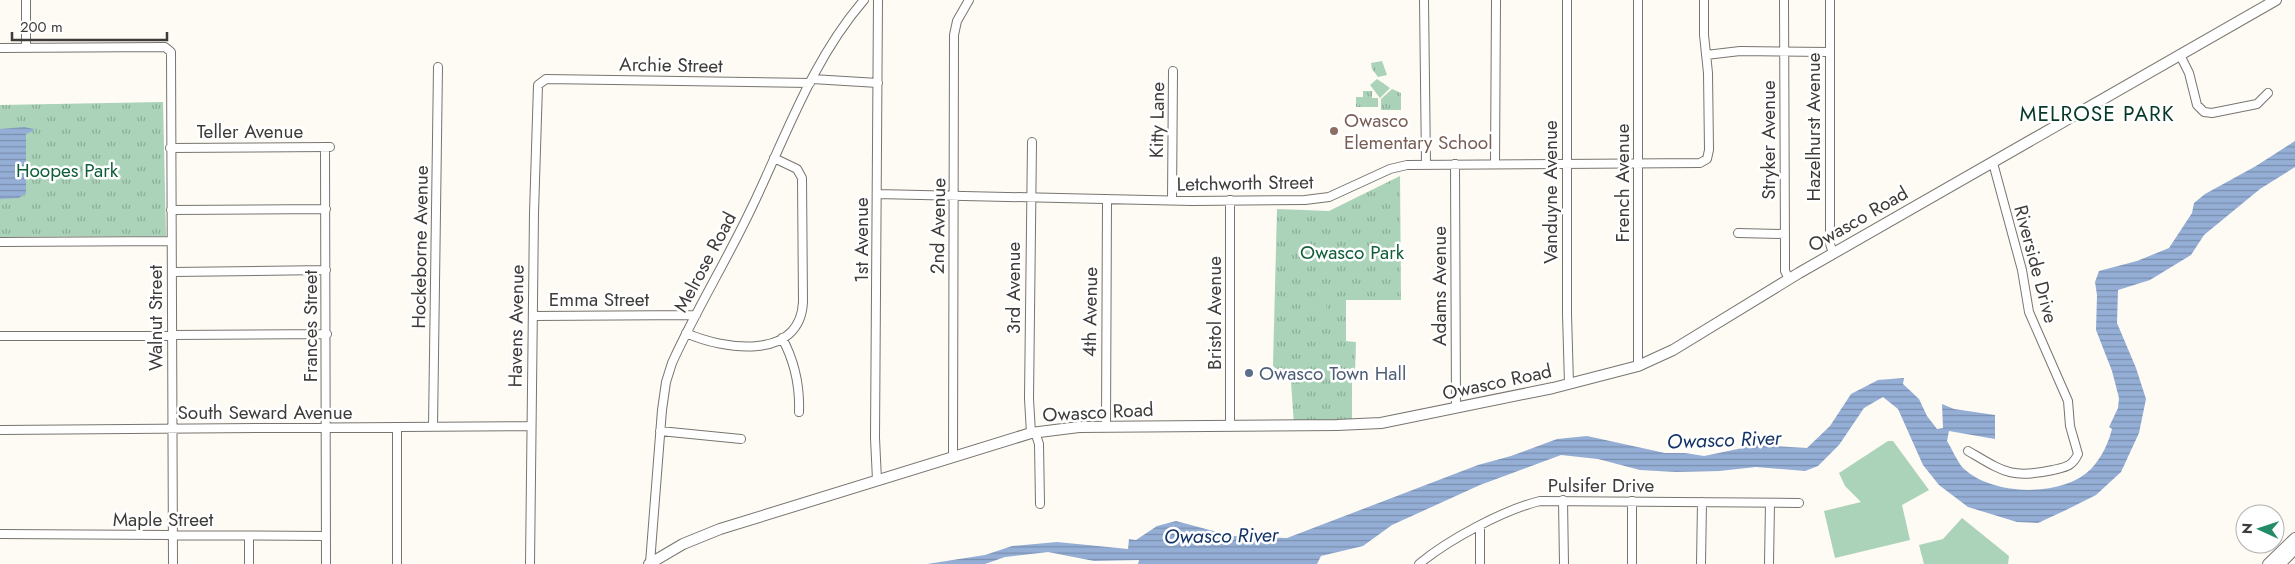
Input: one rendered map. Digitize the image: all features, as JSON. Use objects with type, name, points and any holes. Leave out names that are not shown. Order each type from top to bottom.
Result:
[{"type":"main road","name":"Owasco Road","points":[[650,564],[683,544],[720,529],[1031,433],[1063,428],[1106,426],[1359,424],[1404,419],[1569,384],[1638,366],[1673,350],[1789,279],[2276,0]]},
{"type":"main road","points":[[2268,564],[2295,538]]},
{"type":"main road","points":[[2280,564],[2295,549]]},
{"type":"street","points":[[0,48],[26,47],[26,0]]},
{"type":"street","name":"Melrose Road","points":[[650,564],[660,431],[666,382],[672,362],[741,231],[811,81],[842,27],[864,0]]},
{"type":"street","name":"1st Avenue","points":[[877,480],[875,438],[878,0]]},
{"type":"street","name":"2nd Avenue","points":[[953,456],[954,35],[957,21],[969,0]]},
{"type":"street","points":[[1424,0],[1426,164]]},
{"type":"street","points":[[1495,164],[1496,0]]},
{"type":"street","name":"Vanduyne Avenue","points":[[1567,0],[1569,384]]},
{"type":"street","name":"French Avenue","points":[[1638,0],[1638,366]]},
{"type":"street","points":[[1704,0],[1706,55],[1728,52],[1830,52]]},
{"type":"street","name":"Stryker Avenue","points":[[1784,0],[1785,271],[1789,279]]},
{"type":"street","name":"Hazelhurst Avenue","points":[[1830,0],[1830,244],[1834,253]]},
{"type":"street","name":"Walnut Street","points":[[26,47],[165,47],[171,52],[173,564]]},
{"type":"street","name":"Letchworth Street","points":[[877,194],[1172,200],[1318,200],[1340,194],[1390,169],[1426,164],[1683,165],[1700,163],[1707,159],[1709,129],[1706,55]]},
{"type":"street","points":[[2180,55],[2189,73],[2197,106],[2204,112],[2212,113],[2256,104],[2268,93]]},
{"type":"street","name":"Hockeborne Avenue","points":[[433,427],[438,67]]},
{"type":"street","name":"Kitty Lane","points":[[1172,200],[1174,71]]},
{"type":"street","name":"Archie Street","points":[[537,89],[540,82],[546,79],[878,83]]},
{"type":"street","name":"Havens Avenue","points":[[530,564],[537,89]]},
{"type":"street","name":"3rd Avenue","points":[[1032,142],[1029,399],[1031,433],[1038,439],[1040,504]]},
{"type":"street","name":"Teller Avenue","points":[[170,148],[328,147]]},
{"type":"street","name":"Frances Street","points":[[326,564],[326,209],[328,147]]},
{"type":"street","points":[[686,333],[741,348],[752,347],[782,338],[797,325],[802,310],[803,189],[799,170],[774,158]]},
{"type":"street","name":"Riverside Drive","points":[[1968,451],[2003,471],[2032,475],[2068,466],[2078,454],[2070,426],[2068,401],[2029,312],[2022,270],[1993,162]]},
{"type":"street","name":"Adams Avenue","points":[[1456,164],[1456,408]]},
{"type":"street","name":"4th Avenue","points":[[1106,426],[1107,199]]},
{"type":"street","name":"Bristol Avenue","points":[[1230,200],[1230,426]]},
{"type":"street","points":[[171,210],[326,209]]},
{"type":"street","points":[[1738,233],[1785,234]]},
{"type":"street","points":[[0,242],[171,241]]},
{"type":"street","points":[[172,272],[326,270]]},
{"type":"street","name":"Emma Street","points":[[533,316],[696,315]]},
{"type":"street","points":[[0,336],[327,334]]},
{"type":"street","points":[[782,338],[797,374],[799,412]]},
{"type":"street","name":"South Seward Avenue","points":[[0,430],[531,426]]},
{"type":"street","points":[[397,427],[397,564]]},
{"type":"street","points":[[660,431],[741,440]]},
{"type":"street","points":[[1564,500],[1564,564]]},
{"type":"street","name":"Pulsifer Drive","points":[[1419,564],[1448,544],[1532,503],[1564,500],[1799,502]]},
{"type":"street","points":[[1632,501],[1632,564]]},
{"type":"street","points":[[1701,564],[1702,502]]},
{"type":"street","points":[[1769,564],[1770,502]]},
{"type":"street","points":[[1480,527],[1480,564]]},
{"type":"street","name":"Maple Street","points":[[0,534],[326,536]]},
{"type":"street","points":[[249,536],[249,564]]},
{"type":"green space","points":[[1382,61],[1387,75],[1378,77],[1372,69],[1371,63]]},
{"type":"green space","points":[[1377,79],[1390,88],[1380,98],[1370,85]]},
{"type":"green space","points":[[1392,89],[1401,93],[1401,110],[1381,110],[1381,99]]},
{"type":"green space","points":[[1363,91],[1372,91],[1372,98],[1378,98],[1378,107],[1356,107],[1356,97],[1363,97]]},
{"type":"green space","name":"Hoopes Park","points":[[163,102],[166,236],[0,237],[0,105]]},
{"type":"green space","name":"Owasco Park","points":[[1400,176],[1401,300],[1346,300],[1346,341],[1356,342],[1355,371],[1352,372],[1352,425],[1294,425],[1291,382],[1273,366],[1277,209],[1329,211]]},
{"type":"green space","points":[[1316,295],[1326,295],[1327,318],[1317,318]]},
{"type":"green space","points":[[1888,441],[1893,441],[1929,490],[1902,505],[1910,540],[1835,558],[1824,511],[1861,502],[1845,486],[1839,473]]},
{"type":"green space","points":[[1962,518],[2009,556],[2008,564],[1924,564],[1919,545],[1943,539]]},
{"type":"water","points":[[24,127],[34,129],[26,134],[26,193],[19,198],[0,199],[0,129]]},
{"type":"water","name":"Owasco River","points":[[2295,141],[2295,167],[2260,189],[2204,235],[2191,255],[2150,280],[2118,290],[2117,323],[2136,368],[2146,399],[2139,433],[2121,472],[2096,495],[2038,523],[2017,522],[1968,507],[1939,485],[1923,465],[1898,409],[1883,397],[1864,408],[1839,445],[1818,466],[1805,471],[1756,467],[1719,471],[1676,472],[1640,470],[1598,459],[1561,455],[1480,485],[1392,525],[1363,546],[1321,556],[1317,564],[1138,564],[1139,560],[1094,561],[1048,552],[1005,557],[985,564],[927,564],[985,555],[1012,546],[1057,542],[1128,549],[1129,539],[1136,540],[1157,526],[1176,521],[1232,536],[1287,538],[1478,465],[1511,456],[1557,439],[1587,436],[1665,453],[1685,453],[1704,456],[1757,445],[1807,448],[1830,426],[1851,394],[1878,380],[1904,378],[1903,384],[1919,399],[1927,416],[1937,429],[1943,428],[1942,404],[1954,409],[1995,415],[1995,439],[1949,431],[1947,441],[1963,468],[1976,477],[1991,484],[2027,490],[2063,485],[2091,469],[2098,460],[2109,440],[2112,429],[2109,427],[2118,408],[2119,398],[2112,371],[2096,330],[2097,295],[2095,282],[2099,271],[2137,261],[2169,248],[2192,213],[2194,203],[2205,194],[2256,166]]},
{"type":"place","name":"Owasco Elementary School","points":[[1334,131]]},
{"type":"place","name":"Owasco Town Hall","points":[[1249,373]]},
{"type":"district","name":"MELROSE PARK","points":[[2097,114]]}]
